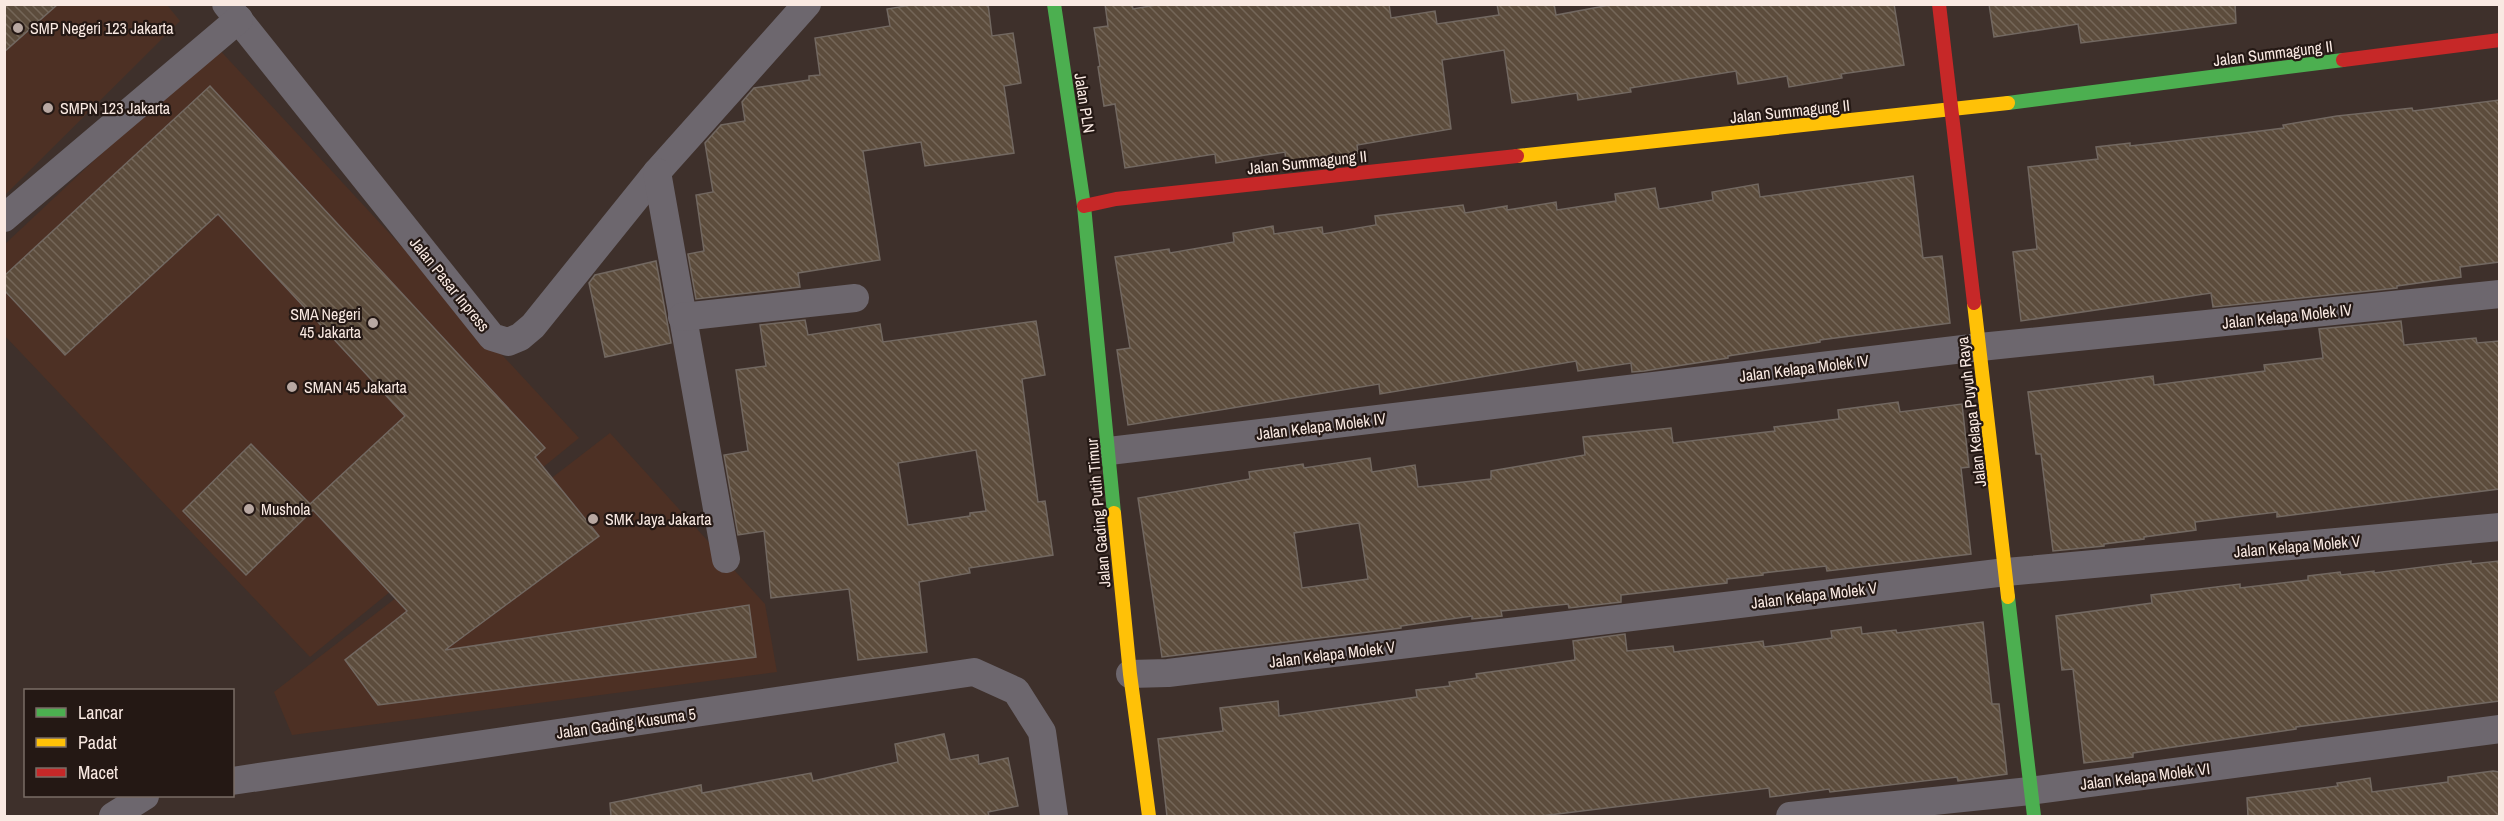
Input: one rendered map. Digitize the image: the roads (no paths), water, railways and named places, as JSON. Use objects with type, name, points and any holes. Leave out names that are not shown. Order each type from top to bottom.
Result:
[{"type":"street","name":"Jalan Pasar Inpress","points":[[232,12],[492,337],[508,342],[520,337],[533,326],[657,172],[807,4]]},
{"type":"street","name":"Jalan PLN","points":[[1054,4],[1084,206]]},
{"type":"street","name":"Jalan Kelapa Puyuh Raya","points":[[1939,4],[2032,804]]},
{"type":"street","points":[[4,218],[232,12]]},
{"type":"street","name":"Jalan Summagung II","points":[[1084,206],[1146,196],[1951,110],[2499,40]]},
{"type":"street","points":[[657,172],[726,559]]},
{"type":"street","name":"Jalan Gading Putih Timur","points":[[1084,206],[1130,674],[1149,816]]},
{"type":"street","name":"Jalan Kelapa Molek IV","points":[[1109,450],[1143,448],[1980,347],[2499,294]]},
{"type":"street","points":[[682,317],[855,298]]},
{"type":"street","name":"Jalan Kelapa Molek V","points":[[1130,674],[1168,673],[2006,572],[2499,527]]},
{"type":"street","name":"Jalan Gading Kusuma 5","points":[[234,781],[974,672],[1016,691],[1042,732],[1054,816]]},
{"type":"street","name":"Jalan Kelapa Molek VI","points":[[1790,816],[2032,804],[2499,729]]},
{"type":"street","points":[[113,816],[142,797]]},
{"type":"place","name":"SMP Negeri 123 Jakarta","points":[[18,28]]},
{"type":"place","name":"SMPN 123 Jakarta","points":[[48,108]]},
{"type":"place","name":"SMA Negeri 45 Jakarta","points":[[373,323]]},
{"type":"place","name":"SMAN 45 Jakarta","points":[[292,387]]},
{"type":"place","name":"Mushola","points":[[249,509]]},
{"type":"place","name":"SMK Jaya Jakarta","points":[[593,519]]}]
